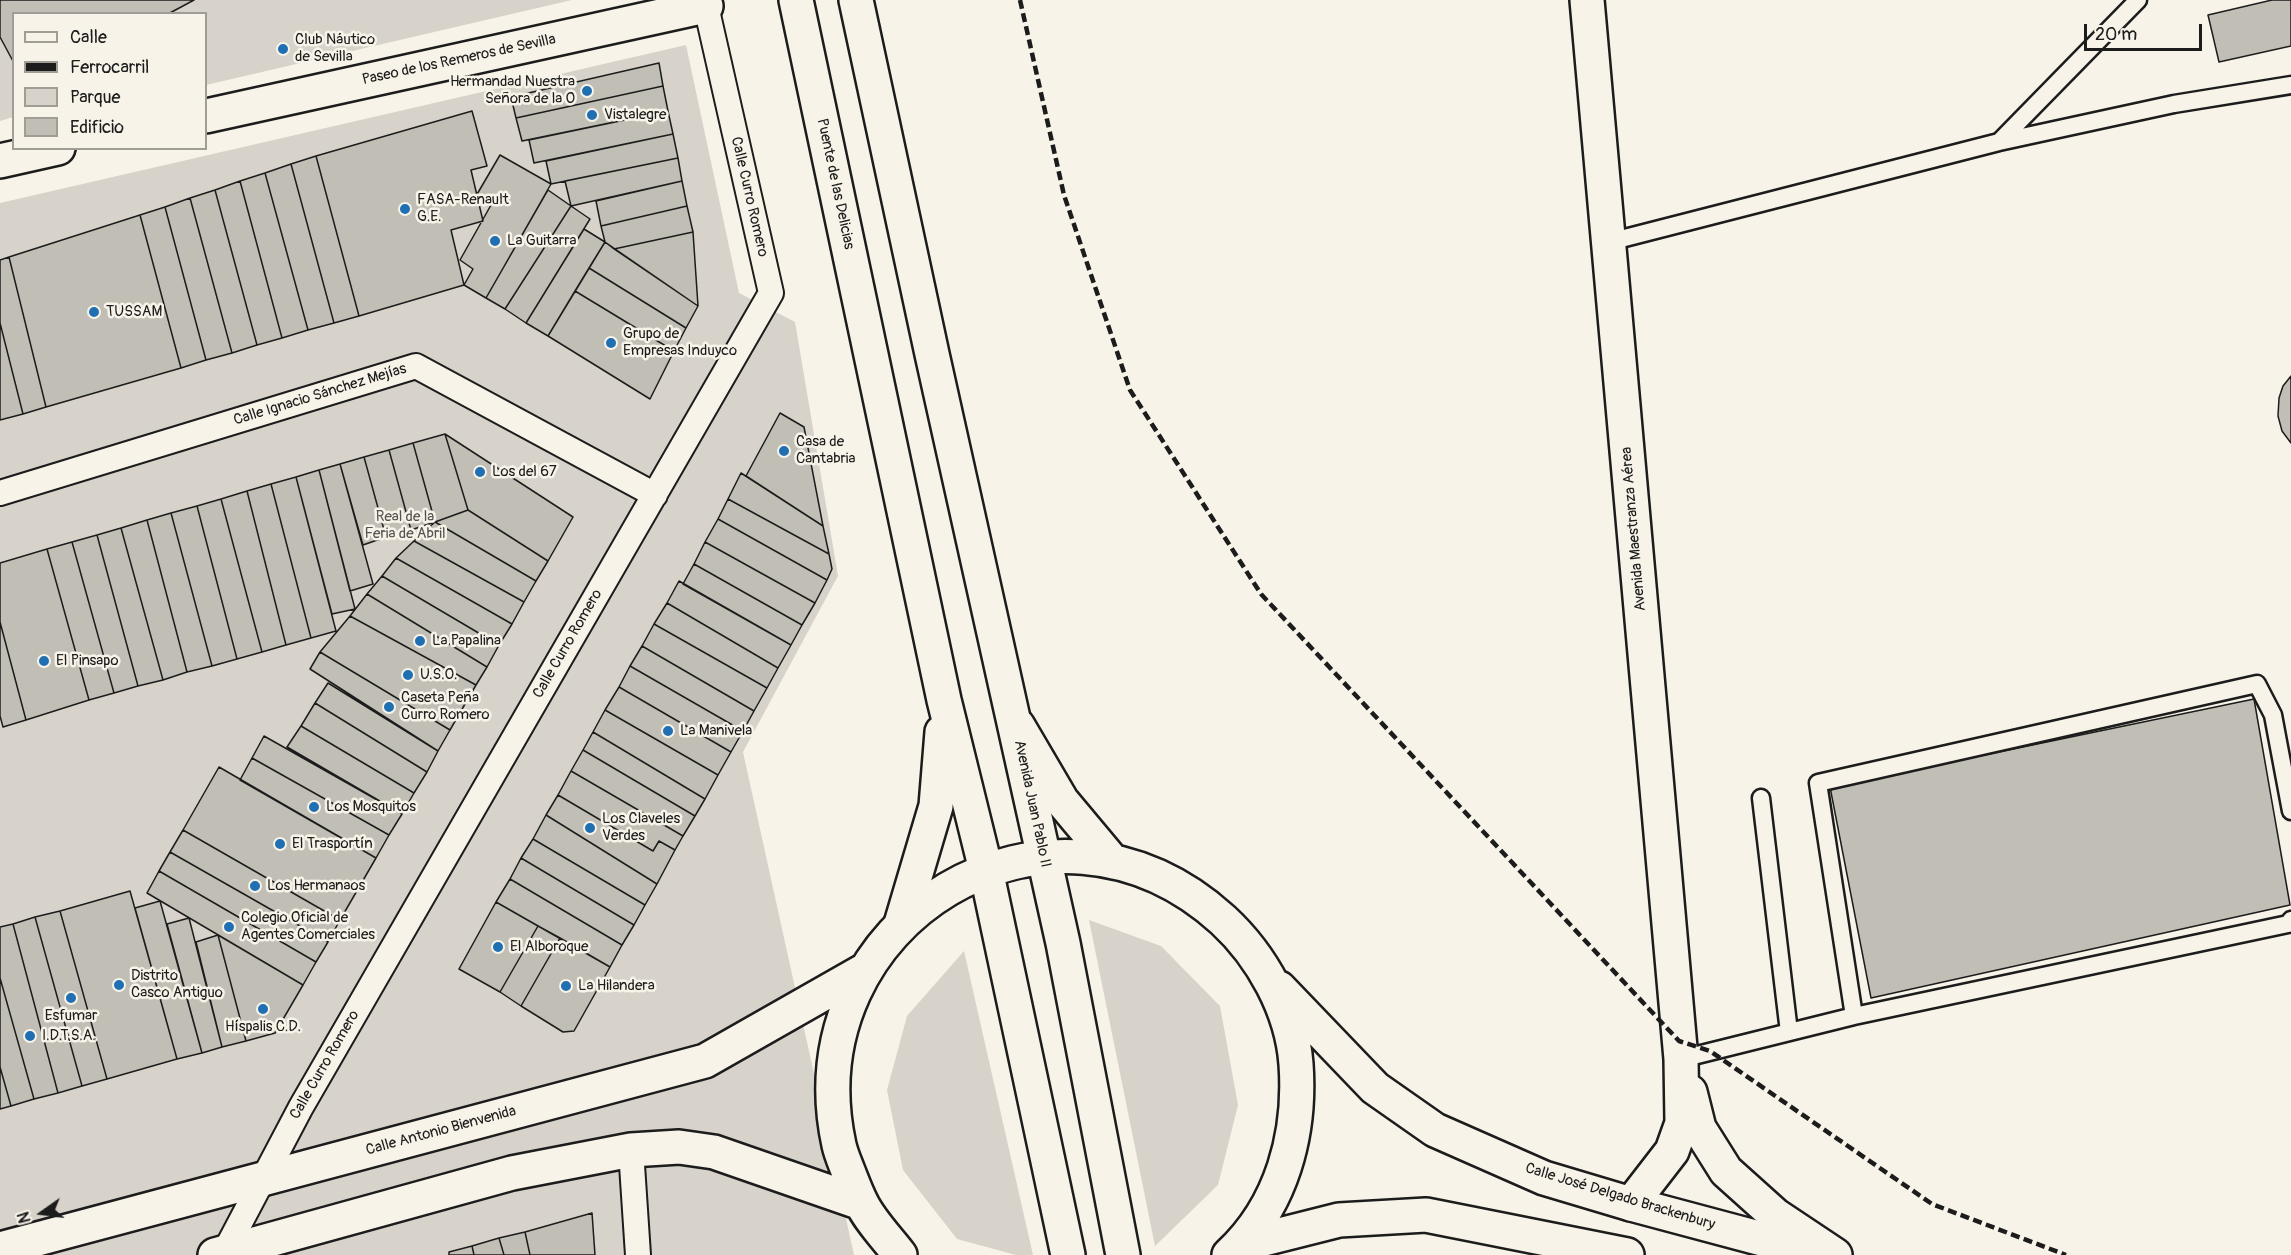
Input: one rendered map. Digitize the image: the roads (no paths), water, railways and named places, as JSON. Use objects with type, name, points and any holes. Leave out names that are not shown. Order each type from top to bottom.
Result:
[{"type":"main road","name":"Puente de las Delicias","points":[[796,0],[944,700]]},
{"type":"main road","name":"Avenida Juan Pablo II","points":[[856,0],[1063,943],[1123,1255]]},
{"type":"main road","name":"Avenida Maestranza Aérea","points":[[1587,0],[1681,1059]]},
{"type":"main road","name":"Paseo de los Remeros de Sevilla","points":[[207,116],[705,3]]},
{"type":"main road","points":[[0,161],[49,150]]},
{"type":"main road","points":[[944,700],[986,870],[1068,1255]]},
{"type":"main road","points":[[901,924],[936,806],[944,700]]},
{"type":"main road","points":[[1014,719],[1062,801],[1113,862]]},
{"type":"main road","points":[[900,1255],[861,1203],[839,1147],[832,1086],[841,1026],[865,970],[901,924],[926,902],[954,884],[986,870],[1044,858],[1079,857],[1113,862],[1160,877],[1202,902],[1239,935],[1268,976],[1285,1013],[1295,1053],[1298,1094],[1294,1135],[1283,1175],[1265,1212],[1235,1250]]},
{"type":"main road","name":"Calle Antonio Bienvenida","points":[[0,1249],[705,1060],[865,970]]},
{"type":"main road","name":"Calle José Delgado Brackenbury","points":[[1268,976],[1375,1088],[1435,1130],[1544,1178],[1631,1204],[1822,1255]]},
{"type":"main road","points":[[1631,1204],[1672,1151],[1676,1141],[1682,1123],[1681,1059]]},
{"type":"main road","points":[[1681,1059],[1699,1128],[1726,1171],[1775,1215],[1835,1255]]},
{"type":"main road","points":[[220,1254],[512,1173],[631,1150],[679,1147],[714,1152],[861,1203]]},
{"type":"main road","points":[[1235,1250],[1339,1220],[1426,1215],[1618,1254]]},
{"type":"street","name":"Calle Curro Romero","points":[[220,1254],[301,1107],[771,292],[705,3]]},
{"type":"street","name":"Calle Ignacio Sánchez Mejías","points":[[0,493],[416,366],[655,495]]},
{"type":"street","points":[[631,1150],[638,1255]]},
{"type":"lane","points":[[1999,142],[2138,0]]},
{"type":"lane","points":[[1608,242],[1999,142],[2174,104],[2291,85]]},
{"type":"lane","points":[[1854,1016],[1818,783],[2257,684],[2273,715],[2291,811]]},
{"type":"lane","points":[[1761,798],[1789,1032]]},
{"type":"lane","points":[[1681,1059],[1854,1016],[2288,924],[2291,920]]},
{"type":"railway","points":[[1020,0],[1064,195],[1130,390],[1261,594],[1679,1041],[1710,1051],[1932,1204],[2066,1255]]},
{"type":"place","name":"Club Náutico de Sevilla","points":[[283,49]]},
{"type":"place","name":"Hermandad Nuestra Señora de la O","points":[[587,91]]},
{"type":"place","name":"Vistalegre","points":[[592,115]]},
{"type":"place","name":"FASA-Renault G.E.","points":[[405,209]]},
{"type":"place","name":"La Guitarra","points":[[495,241]]},
{"type":"place","name":"TUSSAM","points":[[94,312]]},
{"type":"place","name":"Grupo de Empresas Induyco","points":[[611,343]]},
{"type":"place","name":"Casa de Cantabria","points":[[784,451]]},
{"type":"place","name":"Los del 67","points":[[480,472]]},
{"type":"place","name":"La Papalina","points":[[420,641]]},
{"type":"place","name":"El Pinsapo","points":[[44,661]]},
{"type":"place","name":"U.S.O.","points":[[408,675]]},
{"type":"place","name":"Caseta Peña Curro Romero","points":[[389,707]]},
{"type":"place","name":"La Manivela","points":[[668,731]]},
{"type":"place","name":"Los Mosquitos","points":[[314,807]]},
{"type":"place","name":"Los Claveles Verdes","points":[[590,828]]},
{"type":"place","name":"El Trasportín","points":[[280,844]]},
{"type":"place","name":"Los Hermanaos","points":[[255,886]]},
{"type":"place","name":"Colegio Oficial de Agentes Comerciales","points":[[229,927]]},
{"type":"place","name":"El Alboroque","points":[[498,947]]},
{"type":"place","name":"Distrito Casco Antiguo","points":[[119,985]]},
{"type":"place","name":"La Hilandera","points":[[566,986]]},
{"type":"place","name":"Esfumar","points":[[71,998]]},
{"type":"place","name":"Híspalis C.D.","points":[[263,1009]]},
{"type":"place","name":"I.D.T.S.A.","points":[[30,1036]]},
{"type":"park label","name":"Real de la Feria de Abril","points":[[405,526]]}]
